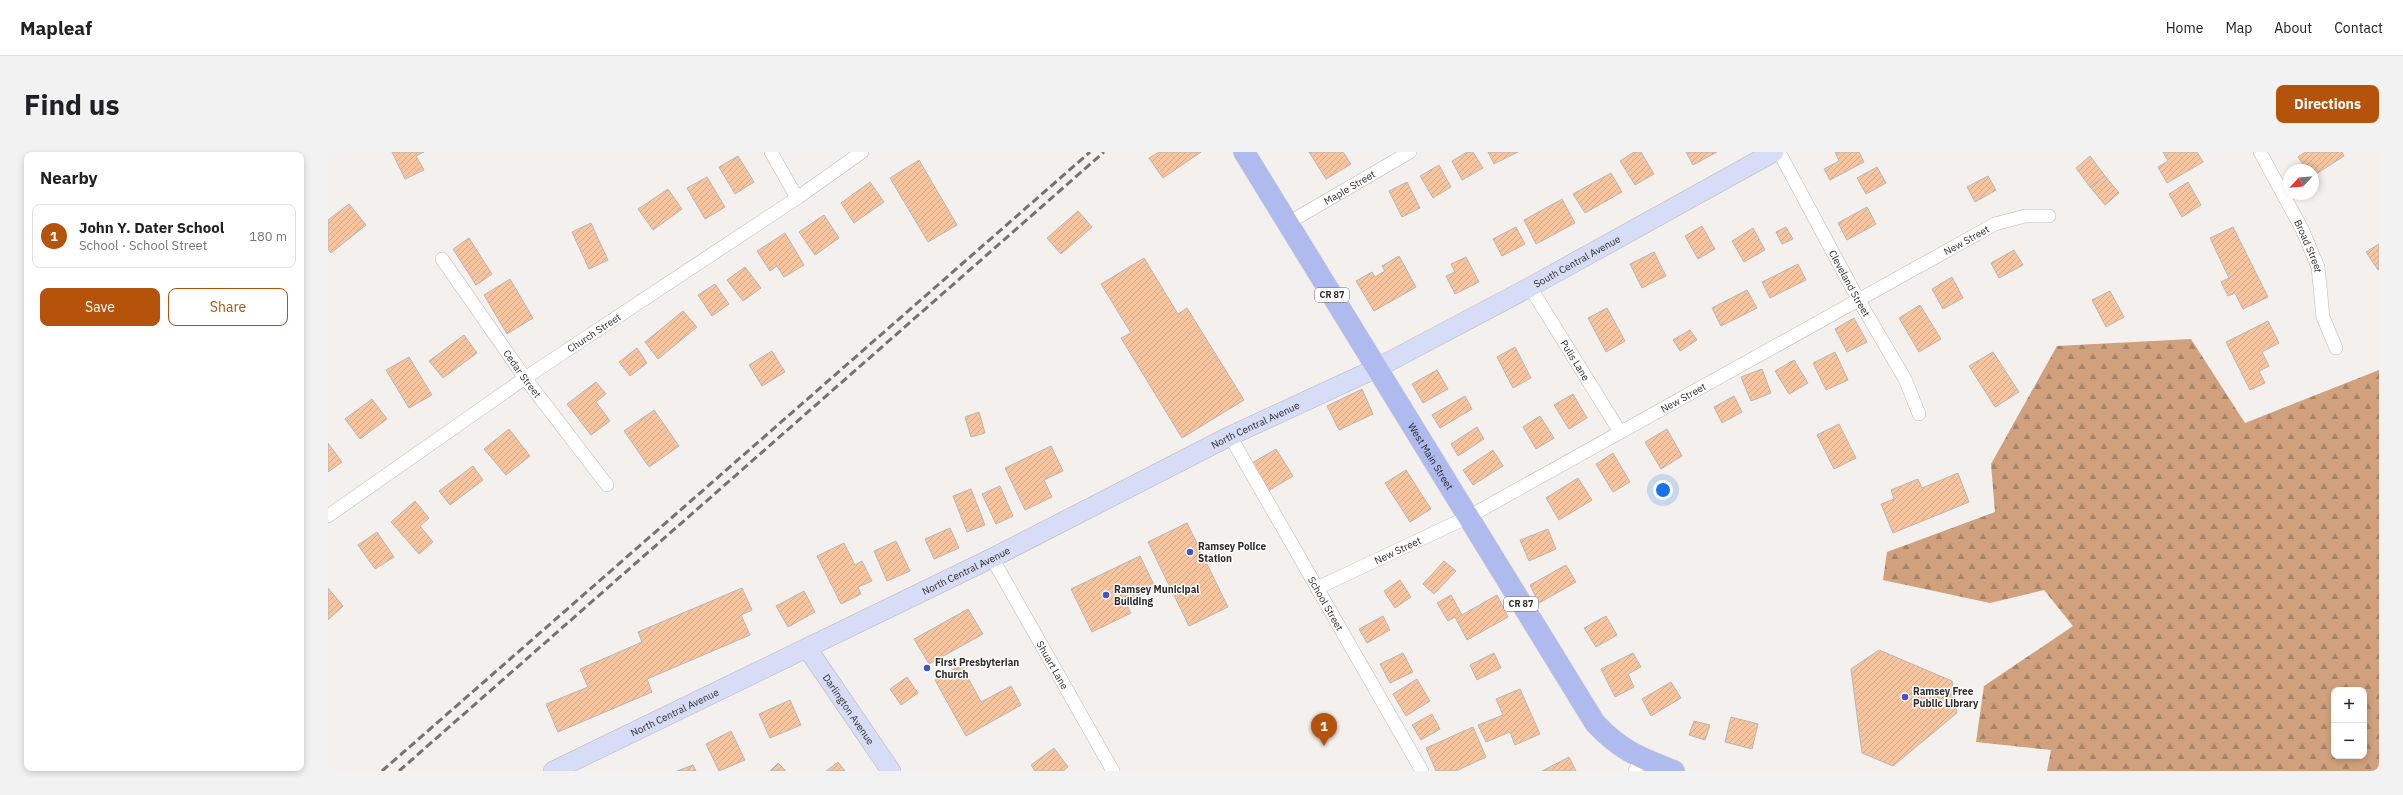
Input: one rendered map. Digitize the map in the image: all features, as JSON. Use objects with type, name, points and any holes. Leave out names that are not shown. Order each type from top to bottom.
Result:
[{"type":"main road","name":"West Main Street","points":[[1244,152],[1595,723],[1610,740],[1634,760]]},
{"type":"main road","name":"South Central Avenue","points":[[1377,368],[1530,287],[1774,152]]},
{"type":"main road","name":"North Central Avenue","points":[[553,771],[992,558],[1230,436],[1377,368]]},
{"type":"main road","name":"Darlington Avenue","points":[[807,648],[891,771]]},
{"type":"main road","name":"CR 87","points":[[1634,760],[1674,771]]},
{"type":"street","points":[[771,152],[798,198]]},
{"type":"street","name":"Church Street","points":[[328,516],[525,378],[798,198],[862,152]]},
{"type":"street","name":"Maple Street","points":[[1288,223],[1410,152]]},
{"type":"street","name":"Cleveland Street","points":[[1780,152],[1858,299],[1905,379],[1919,414]]},
{"type":"street","name":"Broad Street","points":[[2260,152],[2302,229],[2318,267],[2323,317],[2336,348]]},
{"type":"street","name":"New Street","points":[[1317,588],[1468,517],[1995,224],[2025,216],[2050,216]]},
{"type":"street","name":"Cedar Street","points":[[442,259],[525,378],[607,485]]},
{"type":"street","name":"Pulis Lane","points":[[1530,287],[1620,432]]},
{"type":"street","name":"School Street","points":[[1230,436],[1422,771]]},
{"type":"street","name":"Shuart Lane","points":[[992,558],[1113,771]]},
{"type":"green space","points":[[2191,339],[2245,423],[2379,370],[2379,771],[2047,771],[2051,750],[1976,742],[1984,686],[2073,626],[2044,590],[1990,603],[1883,580],[1887,552],[1995,512],[1991,464],[2057,346]]},
{"type":"building","points":[[392,152],[424,152],[416,156],[424,170],[405,179]]},
{"type":"building","points":[[1159,152],[1201,152],[1163,178],[1149,158]]},
{"type":"building","points":[[1309,152],[1343,152],[1351,164],[1326,179]]},
{"type":"building","points":[[1467,152],[1473,152],[1483,168],[1462,180],[1452,161]]},
{"type":"building","points":[[1488,152],[1518,152],[1494,164]]},
{"type":"building","points":[[1634,152],[1641,152],[1654,174],[1635,185],[1620,161]]},
{"type":"building","points":[[1686,152],[1717,152],[1693,165]]},
{"type":"building","points":[[1835,152],[1859,152],[1864,162],[1830,180],[1824,169],[1839,161]]},
{"type":"building","points":[[2163,152],[2197,152],[2203,162],[2167,183],[2158,167],[2168,161]]},
{"type":"building","points":[[2305,152],[2342,152],[2344,156],[2319,172],[2319,164],[2303,164],[2298,157]]},
{"type":"building","points":[[738,156],[754,182],[735,194],[719,167]]},
{"type":"building","points":[[2090,156],[2105,176],[2090,187],[2076,168]]},
{"type":"building","points":[[919,160],[957,225],[928,242],[890,178]]},
{"type":"building","points":[[1439,165],[1451,187],[1433,198],[1420,176]]},
{"type":"building","points":[[1877,167],[1886,183],[1866,194],[1857,178]]},
{"type":"building","points":[[1611,173],[1622,192],[1585,213],[1573,194]]},
{"type":"building","points":[[1988,176],[1996,190],[1975,202],[1967,187]]},
{"type":"building","points":[[2105,176],[2119,193],[2105,205],[2090,187]]},
{"type":"building","points":[[707,177],[725,207],[705,219],[687,188]]},
{"type":"building","points":[[870,182],[884,202],[854,223],[841,203]]},
{"type":"building","points":[[1407,182],[1420,208],[1402,217],[1389,191]]},
{"type":"building","points":[[2188,182],[2201,205],[2182,217],[2169,194]]},
{"type":"building","points":[[668,189],[682,209],[653,230],[638,209]]},
{"type":"building","points":[[1562,199],[1575,223],[1536,244],[1524,220]]},
{"type":"building","points":[[349,204],[366,225],[331,253],[328,249],[328,220]]},
{"type":"building","points":[[1867,207],[1876,224],[1847,240],[1838,223]]},
{"type":"building","points":[[1078,211],[1092,227],[1061,254],[1047,238]]},
{"type":"building","points":[[824,215],[839,238],[815,255],[799,232]]},
{"type":"building","points":[[591,223],[608,260],[589,269],[572,232]]},
{"type":"building","points":[[1702,226],[1715,249],[1698,259],[1685,236]]},
{"type":"building","points":[[1516,227],[1525,244],[1502,256],[1493,239]]},
{"type":"building","points":[[1786,227],[1793,239],[1782,244],[1776,232]]},
{"type":"building","points":[[2233,227],[2268,297],[2243,309],[2235,293],[2228,296],[2221,282],[2229,278],[2210,238]]},
{"type":"building","points":[[1753,228],[1765,250],[1744,262],[1732,241]]},
{"type":"building","points":[[785,233],[804,265],[784,277],[777,266],[770,271],[757,251]]},
{"type":"building","points":[[469,238],[492,274],[476,285],[453,249]]},
{"type":"building","points":[[2379,244],[2379,269],[2378,270],[2366,252]]},
{"type":"building","points":[[2014,250],[2023,265],[1999,278],[1991,263]]},
{"type":"building","points":[[1654,252],[1666,276],[1642,288],[1630,264]]},
{"type":"building","points":[[1399,256],[1416,287],[1374,311],[1356,281],[1372,272],[1375,277],[1385,271],[1382,266]]},
{"type":"building","points":[[1466,257],[1479,282],[1455,294],[1446,276],[1455,272],[1451,264]]},
{"type":"building","points":[[1144,258],[1178,314],[1187,308],[1244,400],[1182,438],[1121,338],[1131,333],[1101,284]]},
{"type":"building","points":[[1798,264],[1806,280],[1770,298],[1762,282]]},
{"type":"building","points":[[745,267],[761,288],[743,301],[727,280]]},
{"type":"building","points":[[1952,277],[1963,298],[1943,309],[1932,289]]},
{"type":"building","points":[[510,279],[533,318],[507,334],[484,295]]},
{"type":"building","points":[[715,284],[729,304],[712,316],[698,295]]},
{"type":"building","points":[[1747,290],[1757,308],[1721,326],[1712,308]]},
{"type":"building","points":[[2110,291],[2124,317],[2106,327],[2092,300]]},
{"type":"building","points":[[1920,305],[1941,339],[1919,352],[1899,318]]},
{"type":"building","points":[[1607,308],[1625,341],[1606,352],[1588,318]]},
{"type":"building","points":[[683,311],[697,327],[658,359],[645,342]]},
{"type":"building","points":[[1854,318],[1867,342],[1847,352],[1835,329]]},
{"type":"building","points":[[2268,321],[2279,343],[2262,352],[2269,366],[2259,371],[2265,383],[2250,390],[2226,342]]},
{"type":"building","points":[[1690,330],[1697,340],[1680,351],[1673,340]]},
{"type":"building","points":[[464,335],[477,353],[443,378],[429,361]]},
{"type":"building","points":[[1515,347],[1531,378],[1513,388],[1497,357]]},
{"type":"building","points":[[637,348],[647,363],[630,376],[619,362]]},
{"type":"building","points":[[772,351],[785,372],[762,386],[749,365]]},
{"type":"building","points":[[1835,352],[1848,380],[1826,390],[1813,363]]},
{"type":"building","points":[[1993,352],[2019,392],[1995,407],[1969,366]]},
{"type":"building","points":[[409,357],[432,395],[409,408],[386,370]]},
{"type":"building","points":[[1794,360],[1808,383],[1789,394],[1775,371]]},
{"type":"building","points":[[1762,369],[1771,393],[1751,401],[1741,377]]},
{"type":"building","points":[[1437,370],[1448,389],[1423,403],[1412,384]]},
{"type":"building","points":[[596,382],[606,394],[596,402],[610,421],[591,435],[567,404]]},
{"type":"building","points":[[1362,389],[1373,414],[1339,430],[1327,406]]},
{"type":"building","points":[[1573,394],[1587,418],[1569,429],[1554,405]]},
{"type":"building","points":[[1465,396],[1472,409],[1440,428],[1432,415]]},
{"type":"building","points":[[1734,396],[1742,412],[1722,423],[1714,407]]},
{"type":"building","points":[[372,399],[387,419],[360,439],[345,419]]},
{"type":"building","points":[[654,410],[679,446],[649,467],[624,431]]},
{"type":"building","points":[[979,412],[985,433],[971,437],[965,417]]},
{"type":"building","points":[[1540,416],[1554,438],[1536,449],[1523,427]]},
{"type":"building","points":[[1839,424],[1856,458],[1834,469],[1817,435]]},
{"type":"building","points":[[1477,427],[1484,439],[1458,456],[1451,444]]},
{"type":"building","points":[[509,429],[530,456],[506,475],[484,449]]},
{"type":"building","points":[[1667,429],[1682,456],[1661,469],[1645,442]]},
{"type":"building","points":[[328,443],[342,462],[328,472]]},
{"type":"building","points":[[1051,446],[1063,471],[1044,480],[1052,497],[1025,510],[1005,468]]},
{"type":"building","points":[[1276,449],[1293,476],[1268,491],[1252,463]]},
{"type":"building","points":[[1493,450],[1503,466],[1473,485],[1463,470]]},
{"type":"building","points":[[1613,453],[1630,482],[1613,492],[1596,464]]},
{"type":"building","points":[[473,466],[483,480],[450,505],[439,491]]},
{"type":"building","points":[[1406,470],[1431,509],[1410,522],[1385,483]]},
{"type":"building","points":[[1958,473],[1969,502],[1893,533],[1881,504],[1894,499],[1891,490],[1918,479],[1922,488]]},
{"type":"building","points":[[1578,478],[1592,500],[1559,520],[1546,498]]},
{"type":"building","points":[[1000,486],[1013,516],[996,524],[982,494]]},
{"type":"building","points":[[971,489],[985,525],[967,532],[953,496]]},
{"type":"building","points":[[415,501],[429,518],[420,526],[433,542],[419,554],[391,522]]},
{"type":"building","points":[[1187,523],[1228,607],[1189,626],[1148,542]]},
{"type":"building","points":[[950,528],[959,548],[934,559],[925,539]]},
{"type":"building","points":[[1548,529],[1556,549],[1529,561],[1520,540]]},
{"type":"building","points":[[377,532],[394,557],[375,569],[358,545]]},
{"type":"building","points":[[896,541],[910,571],[887,581],[874,551]]},
{"type":"building","points":[[844,543],[855,565],[862,561],[872,581],[858,587],[861,594],[841,604],[817,556]]},
{"type":"building","name":"Ramsey Municipal Building","points":[[1140,556],[1155,587],[1125,602],[1131,613],[1092,632],[1071,589]]},
{"type":"building","points":[[1444,561],[1456,571],[1434,594],[1423,584]]},
{"type":"building","points":[[1566,565],[1576,582],[1539,603],[1530,585]]},
{"type":"building","points":[[1400,580],[1411,597],[1395,608],[1384,591]]},
{"type":"building","points":[[328,588],[343,606],[328,620]]},
{"type":"building","points":[[742,588],[752,610],[741,615],[750,635],[647,679],[652,692],[558,732],[546,704],[588,687],[580,669],[642,642],[638,632]]},
{"type":"building","points":[[804,591],[815,612],[788,627],[776,606]]},
{"type":"building","points":[[1451,595],[1462,615],[1497,595],[1508,617],[1467,640],[1455,617],[1448,621],[1437,603]]},
{"type":"building","points":[[968,609],[983,634],[929,664],[914,639]]},
{"type":"building","points":[[1383,616],[1390,630],[1367,643],[1359,629]]},
{"type":"building","points":[[1606,616],[1617,635],[1596,647],[1584,628]]},
{"type":"building","name":"Ramsey Free Public Library","points":[[1879,650],[1952,681],[1957,713],[1893,766],[1862,753],[1851,669]]},
{"type":"building","points":[[1403,653],[1413,672],[1390,683],[1380,664]]},
{"type":"building","points":[[1494,653],[1501,668],[1477,680],[1470,665]]},
{"type":"building","points":[[1633,653],[1641,667],[1628,674],[1634,687],[1615,697],[1601,669]]},
{"type":"building","points":[[961,665],[981,702],[1011,686],[1021,705],[966,736],[935,680]]},
{"type":"building","points":[[907,677],[918,693],[901,705],[890,689]]},
{"type":"building","points":[[1417,679],[1430,701],[1406,716],[1393,694]]},
{"type":"building","points":[[1671,682],[1681,698],[1651,716],[1642,699]]},
{"type":"building","points":[[1520,689],[1540,734],[1515,745],[1510,732],[1486,742],[1478,725],[1503,715],[1496,699]]},
{"type":"building","points":[[790,700],[801,725],[770,738],[759,714]]},
{"type":"building","points":[[1432,714],[1440,729],[1421,740],[1412,725]]},
{"type":"building","points":[[1731,717],[1758,724],[1752,749],[1725,742]]},
{"type":"building","points":[[1694,721],[1710,725],[1705,740],[1689,735]]},
{"type":"building","points":[[1473,727],[1486,757],[1456,771],[1436,771],[1426,748]]},
{"type":"building","points":[[731,731],[745,760],[719,771],[706,744]]},
{"type":"building","points":[[1054,748],[1068,767],[1063,771],[1035,771],[1031,765]]},
{"type":"building","points":[[1569,757],[1576,771],[1542,771]]},
{"type":"building","points":[[838,762],[845,771],[826,771]]},
{"type":"building","points":[[778,763],[786,771],[770,771]]},
{"type":"building","points":[[693,765],[696,771],[677,771]]},
{"type":"railway","points":[[382,771],[1090,152]]},
{"type":"railway","points":[[399,771],[1104,152]]},
{"type":"place","name":"Ramsey Police Station","points":[[1190,552]]},
{"type":"place","name":"Ramsey Municipal Building","points":[[1106,595]]},
{"type":"place","name":"First Presbyterian Church","points":[[927,668]]},
{"type":"place","name":"Ramsey Free Public Library","points":[[1905,697]]},
{"type":"place","name":"John Y. Dater School","points":[[1324,746]]}]
